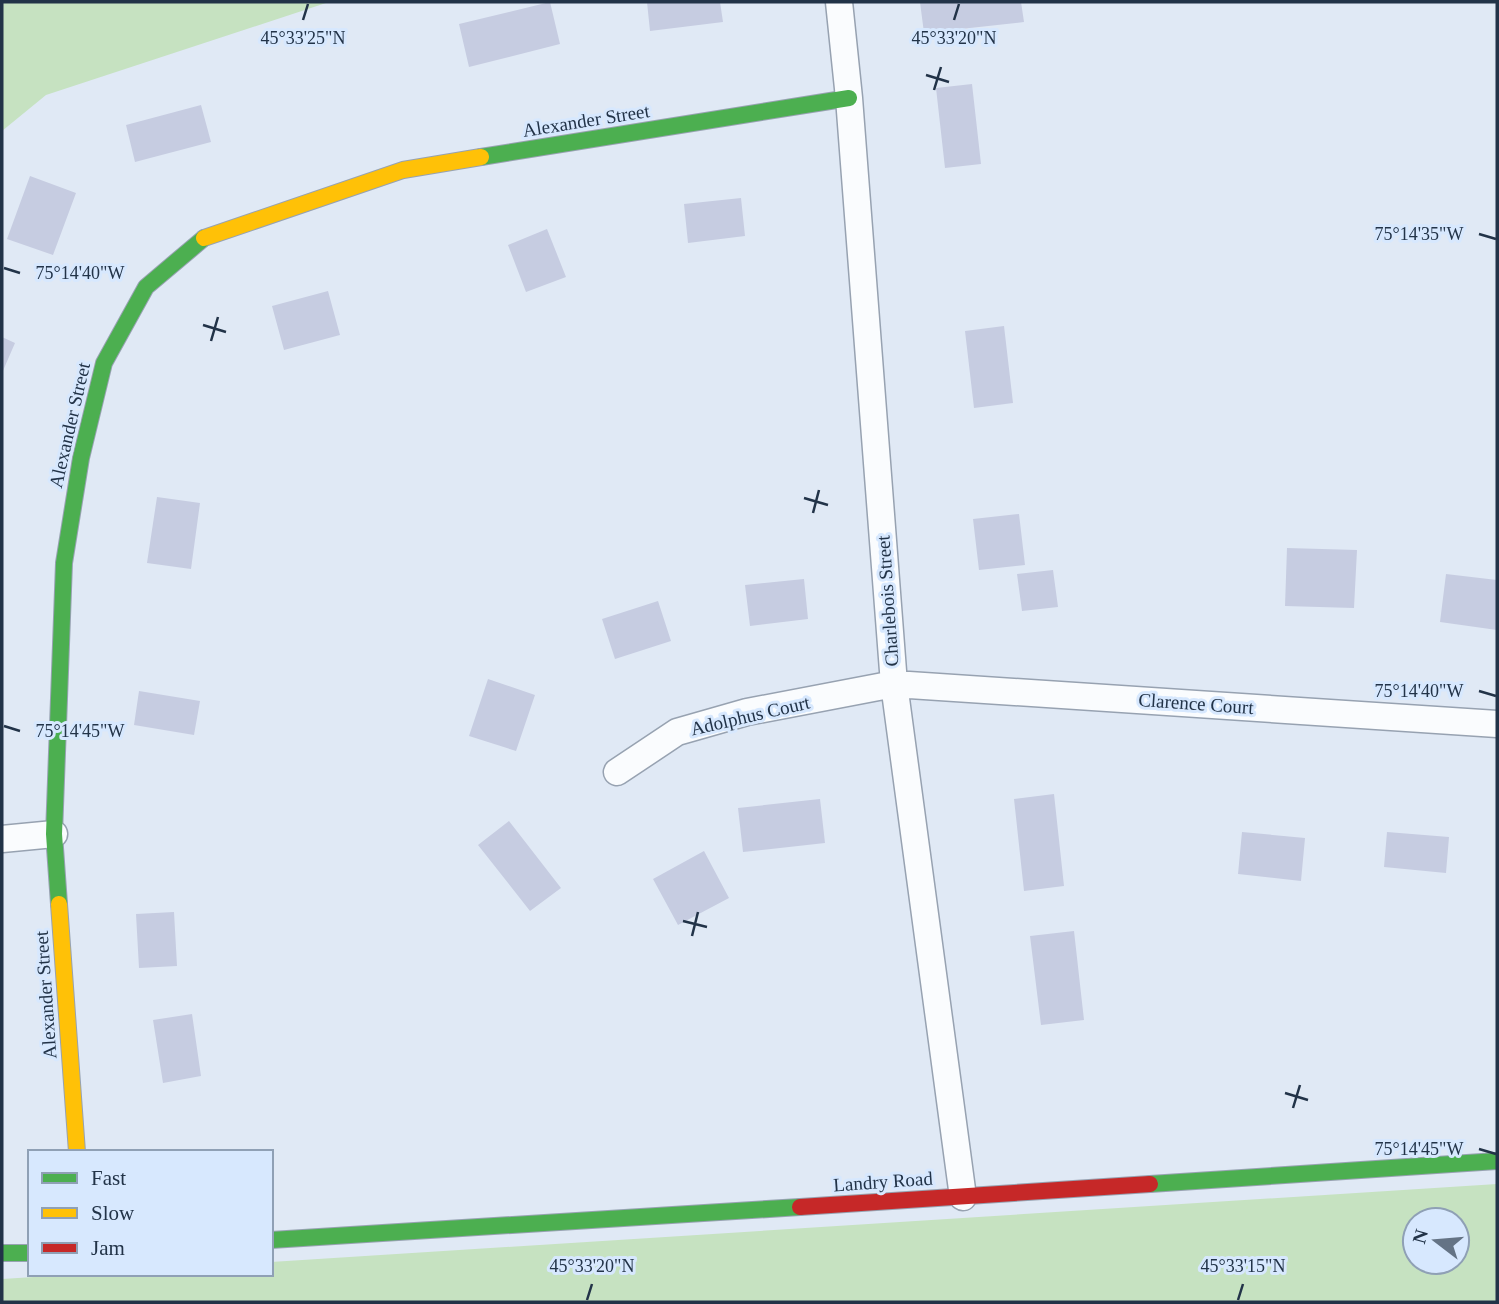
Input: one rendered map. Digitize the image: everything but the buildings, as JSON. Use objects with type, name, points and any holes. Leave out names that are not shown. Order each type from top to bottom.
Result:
[{"type":"street","name":"Charlebois Street","points":[[839,2],[849,98],[894,684],[963,1197]]},
{"type":"street","name":"Alexander Street","points":[[77,1150],[54,834],[64,563],[80,458],[104,363],[146,287],[202,239],[403,170],[849,98]]},
{"type":"street","name":"Clarence Court","points":[[894,684],[1497,724]]},
{"type":"street","name":"Adolphus Court","points":[[617,772],[677,732],[747,712],[894,684]]},
{"type":"street","points":[[2,839],[54,834]]},
{"type":"street","name":"Landry Road","points":[[273,1240],[1497,1161]]},
{"type":"street","points":[[2,1253],[28,1252]]},
{"type":"green space","points":[[2,2],[329,2],[46,95],[2,131]]},
{"type":"green space","points":[[1497,1184],[1497,1302],[2,1302],[2,1279],[50,1276],[273,1276],[273,1262]]},
{"type":"traffic: fast","points":[[481,157],[849,98]]},
{"type":"traffic: fast","points":[[59,904],[54,834],[64,563],[81,458],[104,363],[146,287],[204,238]]},
{"type":"traffic: fast","points":[[1150,1184],[1497,1161]]},
{"type":"traffic: fast","points":[[273,1240],[800,1207]]},
{"type":"traffic: fast","points":[[2,1253],[28,1253]]},
{"type":"traffic: slow","points":[[204,238],[403,170],[481,157]]},
{"type":"traffic: slow","points":[[59,904],[77,1150]]},
{"type":"traffic: jam","points":[[800,1207],[1150,1184]]}]
